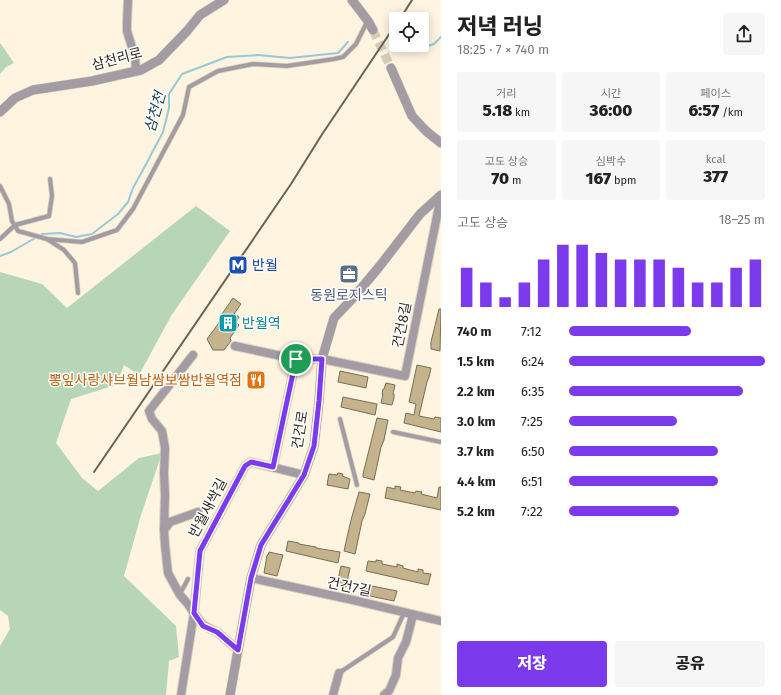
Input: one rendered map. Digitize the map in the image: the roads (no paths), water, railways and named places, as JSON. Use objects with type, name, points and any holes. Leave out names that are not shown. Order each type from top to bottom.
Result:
[{"type":"street","points":[[128,0],[127,32],[136,57],[136,71]]},
{"type":"street","name":"삼천리로","points":[[0,112],[15,98],[33,90],[92,81],[141,70],[159,60],[200,15],[224,0]]},
{"type":"street","points":[[352,0],[373,30]]},
{"type":"street","points":[[391,68],[412,116],[426,131],[441,143]]},
{"type":"street","name":"건건로","points":[[230,695],[251,578],[261,545],[304,475],[314,446],[322,359],[334,318],[379,267],[420,214],[441,195]]},
{"type":"street","name":"건건8길","points":[[322,359],[405,376],[441,195]]},
{"type":"street","points":[[234,346],[296,359],[322,359]]},
{"type":"street","points":[[193,355],[149,411],[152,420],[162,431],[165,448],[164,530],[168,573],[180,595],[203,626],[217,632],[238,650]]},
{"type":"street","points":[[273,467],[296,359]]},
{"type":"street","name":"반월새싹길","points":[[181,695],[194,613],[200,551],[245,466],[251,462],[304,475]]},
{"type":"street","points":[[164,530],[170,522],[198,512]]},
{"type":"street","name":"건건7길","points":[[251,578],[441,621]]},
{"type":"street","points":[[384,695],[389,691],[396,674],[398,658],[406,642],[413,615]]},
{"type":"street","points":[[333,695],[339,673]]},
{"type":"lane","points":[[0,186],[10,204],[12,221],[18,231],[47,239],[82,242],[117,230],[133,209],[184,115],[189,87],[218,71],[253,64],[287,66],[343,57],[356,44],[368,21]]},
{"type":"lane","points":[[0,239],[15,225],[49,216],[52,196],[50,179]]},
{"type":"lane","points":[[47,239],[64,250],[75,263],[78,293]]},
{"type":"lane","points":[[340,419],[357,485]]},
{"type":"lane","points":[[394,432],[441,442]]},
{"type":"lane","points":[[180,595],[188,579]]},
{"type":"lane","points":[[339,673],[394,637],[404,613]]},
{"type":"waterway","name":"삼천천","points":[[429,46],[434,44],[441,37]]},
{"type":"waterway","name":"삼천천","points":[[0,256],[11,252],[42,234],[60,233],[76,237],[92,234],[118,214],[128,202],[133,188],[163,132],[169,108],[169,94],[182,74],[227,57],[258,55],[290,58],[338,53],[348,42]]},
{"type":"tunnel","points":[[373,30],[391,68]]},
{"type":"railway","points":[[404,12],[412,0]]},
{"type":"railway","points":[[94,472],[291,184],[321,136],[389,34]]},
{"type":"place","name":"반월","points":[[238,265]]},
{"type":"place","name":"동원로지스틱","points":[[349,274]]},
{"type":"place","name":"반월역","points":[[228,323]]},
{"type":"place","name":"뽕잎사랑샤브월남쌈보쌈반월역점","points":[[256,380]]}]
